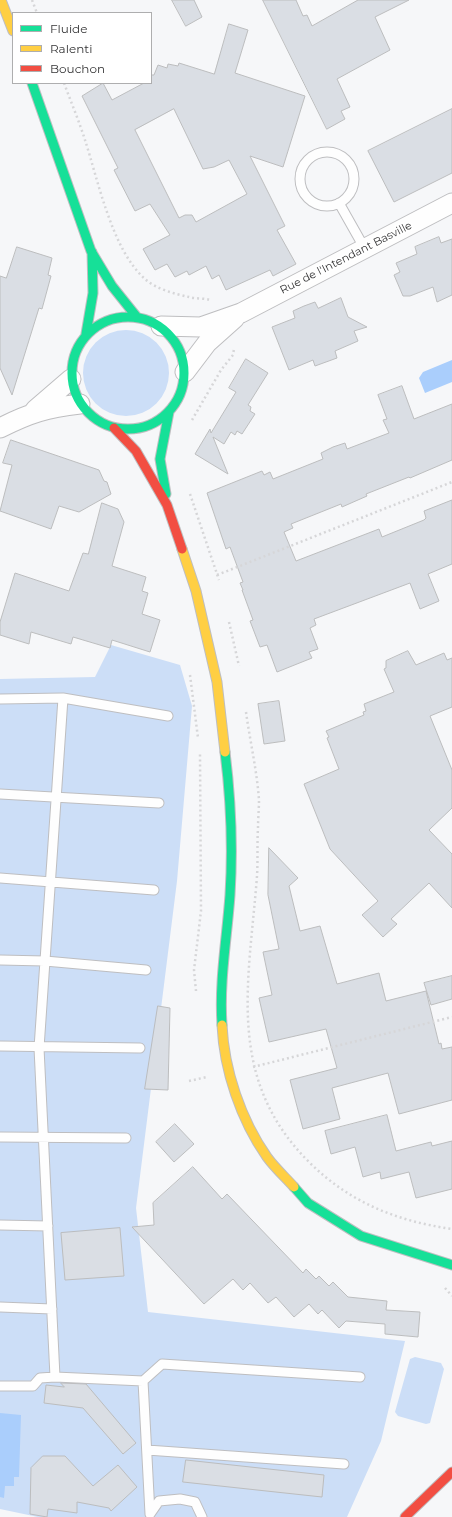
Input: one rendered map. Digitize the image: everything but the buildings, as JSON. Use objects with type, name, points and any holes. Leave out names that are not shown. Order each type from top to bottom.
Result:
[{"type":"street","points":[[1,0],[12,28]]},
{"type":"street","points":[[32,84],[92,251],[112,286],[136,316]]},
{"type":"street","name":"Rue de l'Intendant Basville","points":[[161,326],[201,327],[241,313],[452,203]]},
{"type":"street","points":[[86,334],[93,293],[92,251]]},
{"type":"street","name":"Rue de l'Intendant Basville","points":[[185,372],[207,343],[241,313]]},
{"type":"street","points":[[168,505],[136,451],[114,428],[95,419],[80,404],[71,379],[73,354],[86,334],[108,319],[136,316],[161,326],[173,339],[182,355],[185,372],[180,394],[169,412],[160,459],[168,505],[196,591],[217,682],[228,776],[232,840],[230,894],[220,998],[223,1051],[239,1106],[267,1157],[308,1203],[361,1236],[423,1254],[452,1265]]},
{"type":"street","points":[[31,413],[71,379]]},
{"type":"street","points":[[0,428],[31,413],[55,407],[80,404]]},
{"type":"street","points":[[114,428],[134,429],[153,424],[169,412]]},
{"type":"street","points":[[423,1254],[452,1274]]},
{"type":"street","points":[[405,1517],[450,1472]]},
{"type":"lane","points":[[332,152],[344,159],[350,166],[353,182],[348,194],[339,203],[321,205],[313,202],[302,189],[300,180],[301,170],[307,160],[315,154],[332,152]]},
{"type":"lane","points":[[339,203],[365,249]]},
{"type":"lane","points":[[55,1377],[39,1048],[63,698]]},
{"type":"lane","points":[[0,699],[63,698],[168,716]]},
{"type":"lane","points":[[0,794],[159,803]]},
{"type":"lane","points":[[0,878],[154,890]]},
{"type":"lane","points":[[0,960],[146,970]]},
{"type":"lane","points":[[0,1046],[39,1048],[140,1048]]},
{"type":"lane","points":[[0,1137],[126,1138]]},
{"type":"lane","points":[[0,1225],[48,1226]]},
{"type":"lane","points":[[0,1307],[52,1309]]},
{"type":"lane","points":[[0,1386],[33,1386],[40,1378],[55,1377],[143,1381],[162,1364],[360,1377]]},
{"type":"lane","points":[[143,1381],[151,1515]]},
{"type":"lane","points":[[147,1450],[344,1464]]},
{"type":"lane","points":[[151,1515],[159,1501],[180,1499],[195,1502],[202,1517]]},
{"type":"path","points":[[32,0],[37,12]]},
{"type":"path","points":[[217,575],[452,482]]},
{"type":"path","points":[[190,1081],[452,1016]]},
{"type":"shaded area","points":[[126,330],[134,331],[150,337],[162,349],[168,365],[168,381],[162,397],[150,409],[134,415],[126,416],[118,415],[102,409],[90,397],[84,381],[83,373],[84,365],[90,349],[102,337],[118,331]]},
{"type":"shaded area","points":[[111,645],[180,665],[192,706],[177,881],[136,1208],[148,1312],[405,1341],[381,1441],[347,1517],[38,1517],[0,1509],[0,679],[95,677]]},
{"type":"shaded area","points":[[415,1357],[441,1363],[444,1369],[430,1423],[426,1424],[398,1416],[395,1412],[410,1359]]},
{"type":"water","points":[[452,360],[452,382],[425,393],[419,378],[423,372]]},
{"type":"water","points":[[0,1413],[21,1415],[19,1477],[14,1477],[14,1486],[5,1486],[4,1498],[0,1497]]},
{"type":"traffic: fast","points":[[32,84],[91,251],[112,286],[136,316]]},
{"type":"traffic: fast","points":[[86,334],[93,293],[92,252]]},
{"type":"traffic: fast","points":[[128,317],[150,321],[168,333],[180,351],[184,373],[180,395],[168,413],[150,425],[128,429],[106,425],[88,413],[76,395],[72,373],[76,351],[88,333],[106,321],[128,317]]},
{"type":"traffic: fast","points":[[166,494],[160,459],[169,412]]},
{"type":"traffic: fast","points":[[222,1025],[222,976],[230,895],[231,859],[229,788],[225,752]]},
{"type":"traffic: fast","points":[[294,1187],[308,1203],[361,1236],[452,1265]]},
{"type":"traffic: slow","points":[[1,0],[12,28]]},
{"type":"traffic: slow","points":[[182,549],[196,591],[217,682],[225,752]]},
{"type":"traffic: slow","points":[[222,1025],[223,1042],[230,1077],[249,1127],[267,1157],[294,1187]]},
{"type":"traffic: jam","points":[[114,428],[136,451],[167,505],[182,549]]},
{"type":"traffic: jam","points":[[405,1517],[452,1472]]}]
